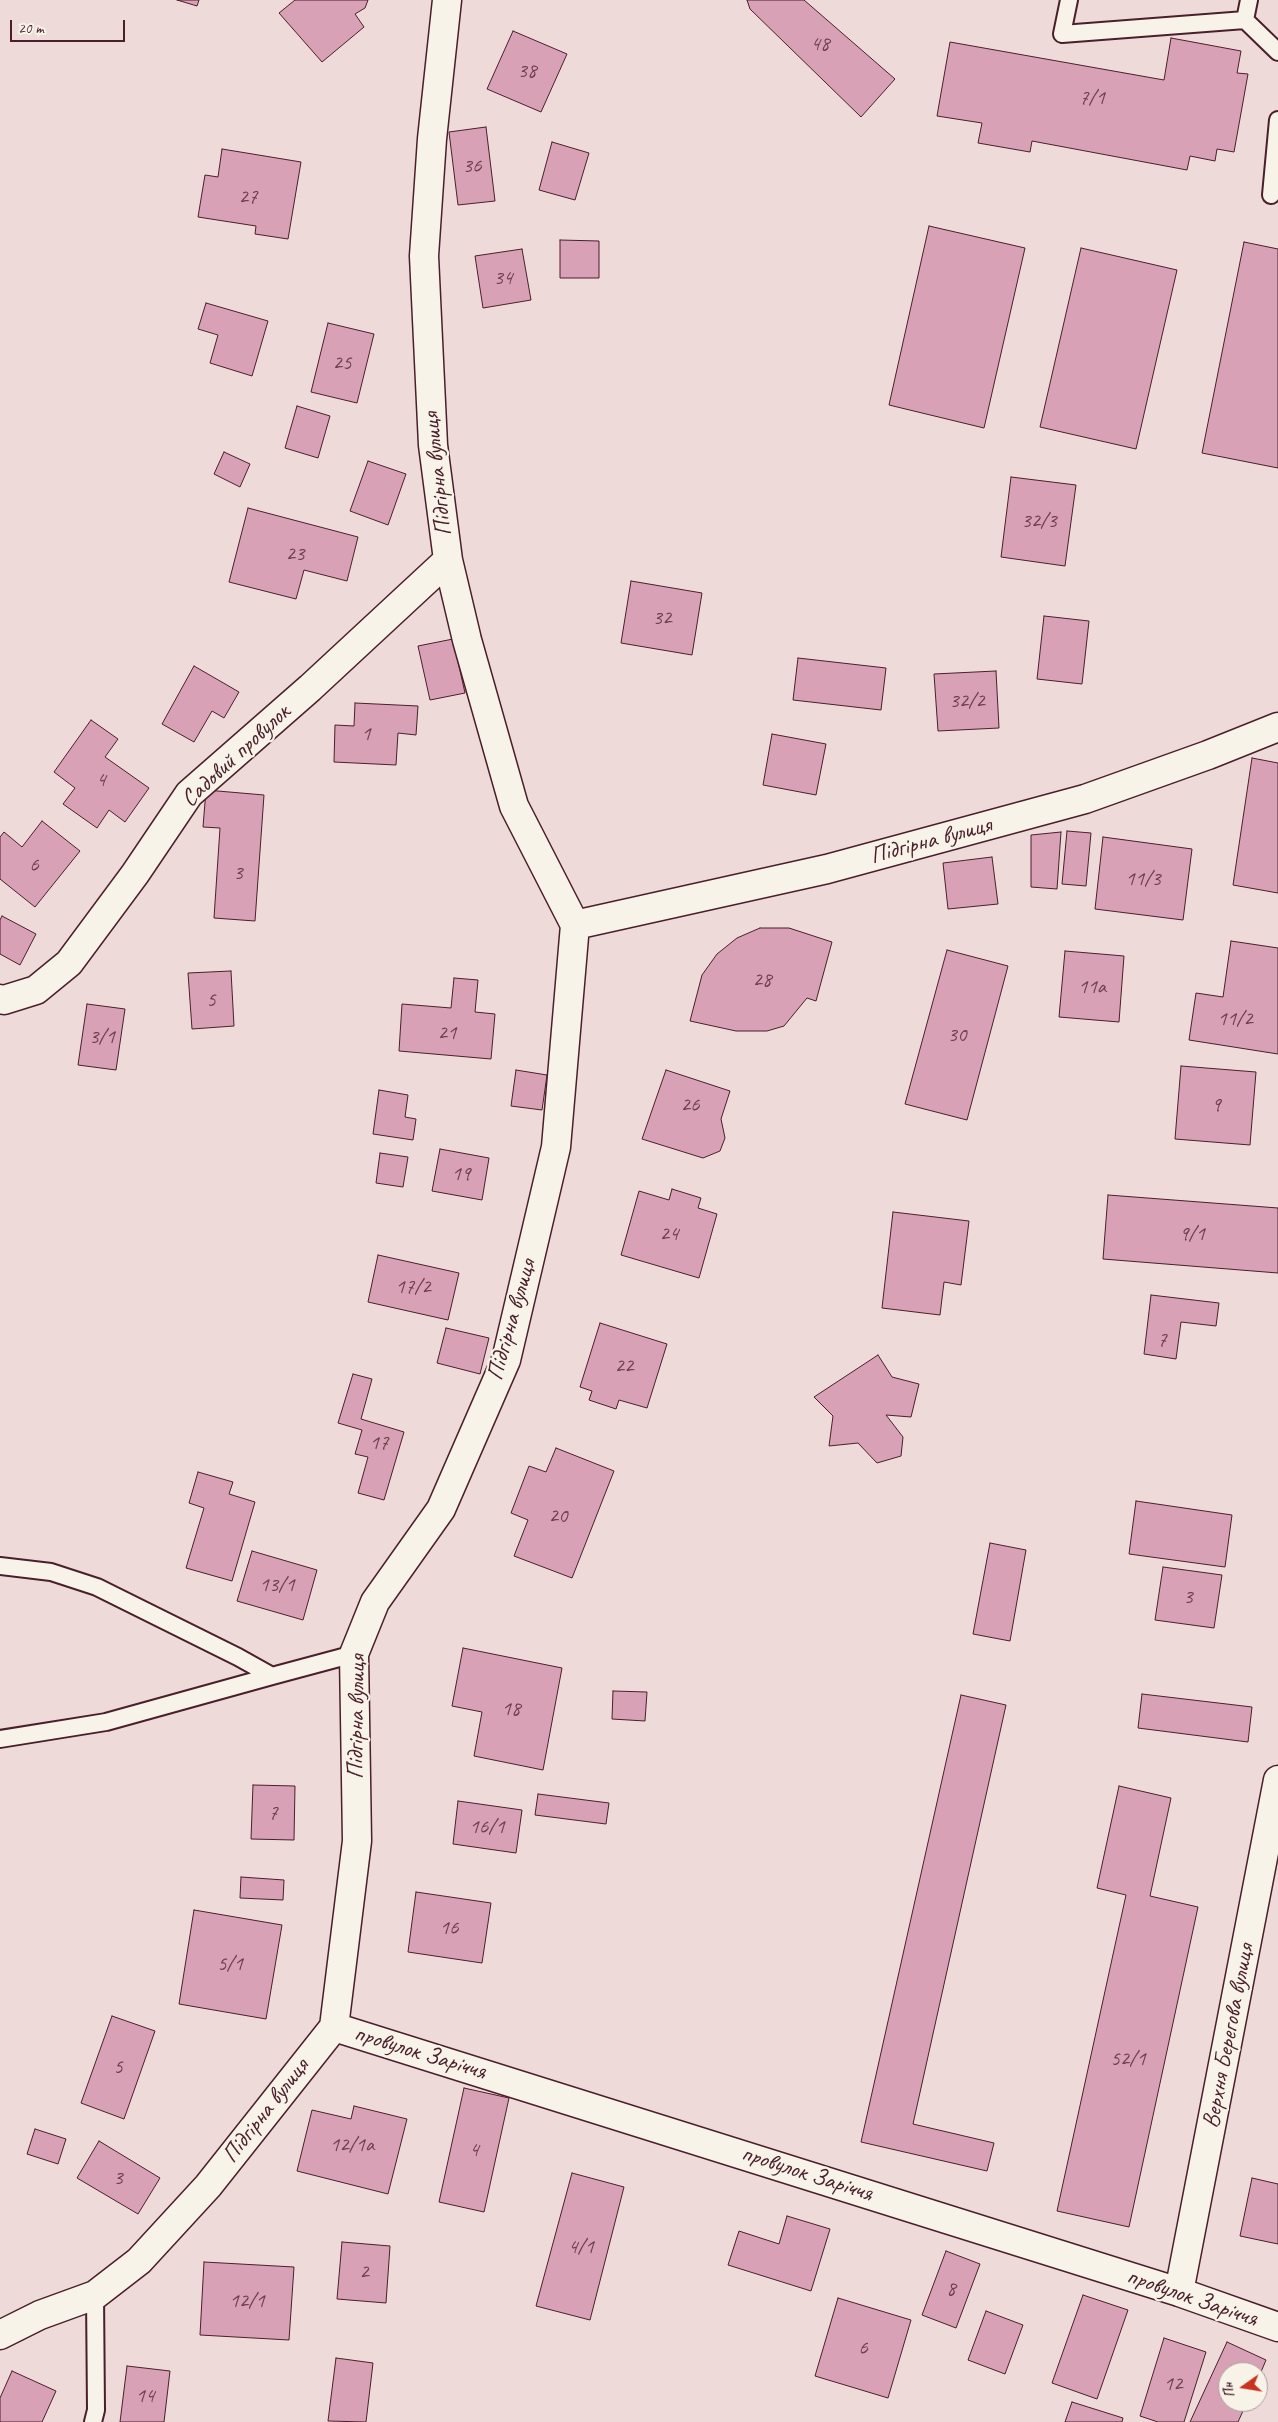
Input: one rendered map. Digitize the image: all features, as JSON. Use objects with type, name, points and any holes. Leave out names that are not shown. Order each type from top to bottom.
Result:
[{"type":"street","name":"Підгірна вулиця","points":[[0,2335],[40,2315],[95,2295],[139,2261],[208,2186],[334,2026],[357,1841],[354,1654],[374,1602],[441,1510],[506,1360],[556,1147],[575,926],[514,806],[467,640],[448,560],[433,444],[424,256],[432,139],[447,0]]},
{"type":"street","name":"Садовий провулок","points":[[0,999],[4,1000],[36,990],[69,962],[135,874],[189,794],[310,688],[448,560]]},
{"type":"street","name":"Підгірна вулиця","points":[[575,926],[827,869],[1085,799],[1208,755],[1278,727]]},
{"type":"street","name":"Верхня Берегова вулиця","points":[[1179,2292],[1278,1780]]},
{"type":"street","name":"провулок Заріччя","points":[[334,2026],[1179,2292],[1278,2327]]},
{"type":"lane","points":[[1068,0],[1062,34],[1245,20],[1278,52]]},
{"type":"lane","points":[[1245,20],[1249,0]]},
{"type":"lane","points":[[1271,195],[1278,120]]},
{"type":"lane","points":[[0,1566],[51,1572],[97,1587],[238,1656],[272,1676]]},
{"type":"lane","points":[[0,1739],[106,1722],[354,1654]]},
{"type":"lane","points":[[93,2422],[96,2410],[95,2295]]},
{"type":"building","points":[[177,0],[199,0],[197,6]]},
{"type":"building","points":[[295,0],[368,0],[365,8],[355,14],[364,27],[322,62],[279,13]]},
{"type":"building","points":[[747,0],[804,0],[895,79],[861,117],[750,9]]},
{"type":"building","points":[[513,31],[567,54],[541,112],[487,89]]},
{"type":"building","points":[[1171,38],[1241,51],[1237,73],[1248,74],[1234,152],[1217,149],[1215,161],[1190,156],[1187,170],[1032,141],[1030,152],[978,143],[982,123],[937,116],[950,42],[1164,80]]},
{"type":"building","points":[[486,127],[495,201],[458,205],[449,132]]},
{"type":"building","points":[[552,142],[589,153],[575,200],[539,190]]},
{"type":"building","points":[[222,149],[301,162],[288,239],[255,234],[256,226],[198,217],[205,175],[218,177]]},
{"type":"building","points":[[929,226],[1025,248],[984,428],[889,405]]},
{"type":"building","points":[[560,240],[599,241],[599,278],[560,278]]},
{"type":"building","points":[[1244,242],[1278,249],[1278,468],[1202,453]]},
{"type":"building","points":[[1081,248],[1177,270],[1136,449],[1040,427]]},
{"type":"building","points":[[522,249],[531,300],[483,308],[475,256]]},
{"type":"building","points":[[206,303],[268,321],[252,376],[210,363],[218,335],[198,329]]},
{"type":"building","points":[[328,323],[374,334],[357,403],[311,392]]},
{"type":"building","points":[[297,406],[330,416],[318,458],[285,448]]},
{"type":"building","points":[[224,452],[250,464],[240,487],[214,474]]},
{"type":"building","points":[[368,461],[406,474],[388,525],[350,511]]},
{"type":"building","points":[[1011,477],[1076,485],[1065,566],[1001,557]]},
{"type":"building","points":[[248,508],[358,537],[347,581],[304,570],[296,599],[229,582]]},
{"type":"building","points":[[631,581],[702,593],[692,655],[621,643]]},
{"type":"building","points":[[1044,616],[1089,621],[1082,684],[1037,679]]},
{"type":"building","points":[[453,639],[465,693],[430,700],[418,646]]},
{"type":"building","points":[[798,658],[886,668],[881,710],[793,700]]},
{"type":"building","points":[[194,666],[239,692],[224,718],[212,711],[194,742],[162,724]]},
{"type":"building","points":[[996,671],[999,728],[938,731],[934,674]]},
{"type":"building","points":[[355,703],[418,706],[416,735],[398,733],[396,765],[334,762],[335,725],[354,726]]},
{"type":"building","points":[[91,720],[118,739],[105,757],[149,788],[125,822],[109,810],[97,828],[63,804],[75,788],[54,772]]},
{"type":"building","points":[[772,734],[826,744],[816,795],[763,785]]},
{"type":"building","points":[[1252,758],[1278,763],[1278,893],[1233,885]]},
{"type":"building","points":[[206,790],[264,795],[255,921],[214,918],[220,828],[203,827]]},
{"type":"building","points":[[42,821],[80,851],[35,907],[0,879],[0,837],[4,832],[22,847]]},
{"type":"building","points":[[1067,831],[1091,833],[1086,886],[1062,884]]},
{"type":"building","points":[[1061,832],[1057,889],[1031,887],[1031,835]]},
{"type":"building","points":[[1103,837],[1192,849],[1183,920],[1095,909]]},
{"type":"building","points":[[992,857],[998,904],[948,909],[943,863]]},
{"type":"building","points":[[2,916],[36,934],[20,965],[0,954],[0,920]]},
{"type":"building","points":[[760,928],[789,928],[832,942],[816,1001],[807,998],[784,1026],[767,1031],[736,1031],[690,1021],[702,975],[717,954],[737,938]]},
{"type":"building","points":[[1231,941],[1278,948],[1278,1054],[1189,1040],[1196,993],[1223,997]]},
{"type":"building","points":[[947,950],[1008,966],[967,1120],[905,1104]]},
{"type":"building","points":[[1065,951],[1124,956],[1119,1022],[1059,1017]]},
{"type":"building","points":[[231,971],[234,1026],[192,1029],[188,973]]},
{"type":"building","points":[[454,978],[478,980],[475,1012],[495,1014],[491,1059],[399,1051],[402,1004],[451,1008]]},
{"type":"building","points":[[87,1004],[125,1009],[116,1070],[78,1065]]},
{"type":"building","points":[[1181,1066],[1256,1072],[1250,1145],[1175,1139]]},
{"type":"building","points":[[516,1070],[547,1075],[542,1110],[511,1106]]},
{"type":"building","points":[[666,1070],[730,1091],[721,1119],[725,1138],[720,1151],[703,1158],[642,1139]]},
{"type":"building","points":[[379,1090],[408,1095],[405,1117],[416,1119],[413,1140],[373,1134]]},
{"type":"building","points":[[440,1149],[489,1158],[482,1200],[432,1191]]},
{"type":"building","points":[[380,1153],[408,1157],[403,1187],[376,1183]]},
{"type":"building","points":[[672,1189],[701,1198],[698,1208],[717,1214],[699,1278],[621,1255],[639,1191],[669,1200]]},
{"type":"building","points":[[1108,1195],[1278,1208],[1278,1273],[1103,1259]]},
{"type":"building","points":[[893,1212],[969,1221],[961,1285],[944,1282],[940,1315],[882,1308]]},
{"type":"building","points":[[378,1255],[459,1273],[448,1320],[368,1302]]},
{"type":"building","points":[[1151,1295],[1219,1303],[1216,1326],[1181,1322],[1176,1359],[1144,1354]]},
{"type":"building","points":[[600,1323],[667,1344],[647,1408],[619,1400],[616,1409],[589,1400],[592,1391],[580,1387]]},
{"type":"building","points":[[446,1328],[489,1338],[480,1374],[437,1363]]},
{"type":"building","points":[[878,1355],[892,1377],[919,1384],[911,1417],[886,1415],[903,1437],[901,1456],[877,1463],[858,1443],[829,1446],[833,1416],[814,1397]]},
{"type":"building","points":[[353,1374],[372,1379],[361,1419],[404,1432],[384,1500],[358,1493],[368,1457],[355,1454],[362,1430],[338,1423]]},
{"type":"building","points":[[556,1448],[614,1471],[572,1578],[514,1556],[528,1520],[511,1513],[529,1466],[546,1472]]},
{"type":"building","points":[[198,1472],[233,1482],[229,1494],[255,1502],[232,1581],[186,1568],[204,1508],[189,1503]]},
{"type":"building","points":[[1136,1501],[1232,1515],[1225,1567],[1129,1554]]},
{"type":"building","points":[[990,1543],[1026,1550],[1010,1641],[973,1634]]},
{"type":"building","points":[[252,1551],[317,1570],[303,1620],[237,1601]]},
{"type":"building","points":[[1163,1567],[1222,1575],[1214,1628],[1155,1620]]},
{"type":"building","points":[[463,1648],[562,1668],[543,1770],[474,1756],[482,1712],[452,1706]]},
{"type":"building","points":[[613,1691],[647,1692],[645,1721],[612,1719]]},
{"type":"building","points":[[1142,1694],[1252,1707],[1248,1742],[1138,1728]]},
{"type":"building","points":[[961,1695],[1006,1705],[913,2124],[994,2143],[987,2171],[861,2142]]},
{"type":"building","points":[[253,1785],[295,1786],[294,1840],[251,1839]]},
{"type":"building","points":[[1119,1786],[1171,1798],[1150,1896],[1198,1907],[1129,2227],[1057,2211],[1126,1895],[1097,1888]]},
{"type":"building","points":[[538,1794],[609,1803],[606,1824],[535,1815]]},
{"type":"building","points":[[458,1801],[522,1810],[516,1853],[453,1844]]},
{"type":"building","points":[[241,1877],[284,1880],[283,1900],[240,1898]]},
{"type":"building","points":[[416,1892],[491,1903],[482,1963],[408,1952]]},
{"type":"building","points":[[194,1910],[282,1925],[266,2019],[179,2004]]},
{"type":"building","points":[[112,2016],[155,2031],[124,2119],[81,2103]]},
{"type":"building","points":[[464,2088],[509,2098],[484,2212],[439,2202]]},
{"type":"building","points":[[354,2106],[407,2119],[388,2194],[297,2171],[312,2110],[351,2119]]},
{"type":"building","points":[[35,2129],[66,2139],[58,2164],[27,2154]]},
{"type":"building","points":[[99,2141],[160,2178],[138,2214],[77,2178]]},
{"type":"building","points":[[572,2173],[624,2187],[590,2320],[536,2306]]},
{"type":"building","points":[[1252,2178],[1278,2184],[1278,2244],[1240,2236]]},
{"type":"building","points":[[787,2216],[830,2229],[811,2291],[728,2265],[739,2231],[779,2244]]},
{"type":"building","points":[[342,2242],[390,2246],[386,2303],[337,2299]]},
{"type":"building","points":[[946,2251],[980,2264],[956,2328],[922,2315]]},
{"type":"building","points":[[204,2262],[294,2267],[289,2340],[200,2335]]},
{"type":"building","points":[[1083,2295],[1128,2310],[1097,2399],[1052,2383]]},
{"type":"building","points":[[838,2298],[911,2320],[888,2398],[815,2376]]},
{"type":"building","points":[[986,2311],[1023,2325],[1005,2374],[968,2360]]},
{"type":"building","points":[[1164,2338],[1206,2352],[1184,2422],[1158,2422],[1140,2416]]},
{"type":"building","points":[[1227,2342],[1266,2360],[1265,2362],[1218,2362],[1218,2412],[1242,2412],[1238,2422],[1190,2422]]},
{"type":"building","points":[[336,2358],[373,2363],[366,2422],[328,2421]]},
{"type":"building","points":[[127,2366],[170,2371],[164,2422],[120,2422]]},
{"type":"building","points":[[12,2371],[56,2391],[42,2422],[0,2422],[0,2398]]},
{"type":"building","points":[[1072,2402],[1123,2418],[1122,2422],[1065,2422]]}]
